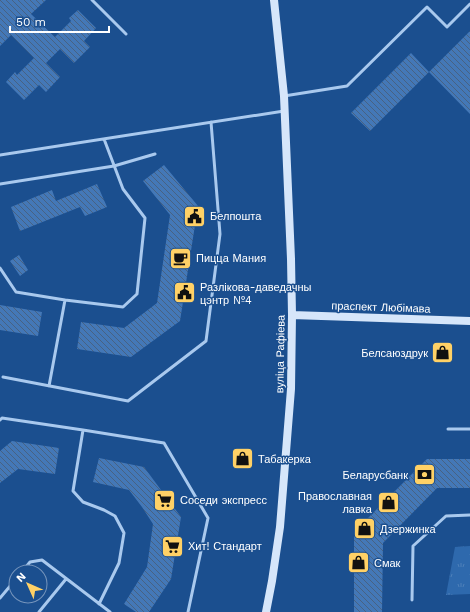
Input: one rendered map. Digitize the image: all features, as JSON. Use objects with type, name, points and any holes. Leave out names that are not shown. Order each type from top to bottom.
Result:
[{"type":"main road","name":"вуліца Рафіева","points":[[266,612],[280,527],[291,390],[292,315],[284,96],[274,0]]},
{"type":"main road","name":"праспект Любімава","points":[[292,315],[470,321]]},
{"type":"lane","points":[[92,0],[126,34]]},
{"type":"lane","points":[[284,96],[347,86],[428,7],[447,27],[470,4]]},
{"type":"lane","points":[[0,155],[284,111]]},
{"type":"lane","points":[[3,377],[128,401],[206,341],[220,234],[211,122]]},
{"type":"lane","points":[[0,268],[16,292],[123,307],[137,294],[145,218],[123,189],[104,139]]},
{"type":"lane","points":[[0,184],[114,166],[155,154]]},
{"type":"lane","points":[[49,386],[65,300]]},
{"type":"lane","points":[[0,420],[2,418],[164,443],[208,518],[188,612]]},
{"type":"lane","points":[[448,428],[470,429]]},
{"type":"lane","points":[[83,430],[73,491],[83,502],[115,516],[124,533],[119,563],[99,604]]},
{"type":"lane","points":[[412,600],[413,546],[446,516],[470,515]]},
{"type":"lane","points":[[28,564],[30,562],[42,560],[47,564]]},
{"type":"lane","points":[[48,565],[110,612]]},
{"type":"lane","points":[[39,612],[66,579]]},
{"type":"lane","points":[[0,598],[8,588]]},
{"type":"green space","points":[[470,546],[470,594],[446,595],[455,547]]},
{"type":"building","points":[[0,0],[46,0],[31,14],[55,37],[71,21],[69,18],[78,10],[96,28],[84,41],[90,47],[74,63],[60,49],[46,63],[60,77],[46,92],[39,85],[24,100],[6,82],[15,72],[17,75],[34,58],[11,35],[0,46]]},
{"type":"building","points":[[470,31],[470,114],[429,72]]},
{"type":"building","points":[[411,53],[429,72],[370,131],[351,113]]},
{"type":"building","points":[[164,165],[198,206],[180,321],[131,357],[77,349],[81,322],[124,328],[157,303],[170,215],[143,181]]},
{"type":"building","points":[[97,184],[107,207],[85,216],[80,207],[20,231],[11,207],[52,190],[56,201]]},
{"type":"building","points":[[19,255],[28,270],[20,276],[10,261]]},
{"type":"building","points":[[0,305],[42,312],[38,336],[0,330]]},
{"type":"building","points":[[12,441],[59,448],[55,474],[18,469],[0,483],[0,451]]},
{"type":"building","points":[[99,458],[144,467],[181,517],[171,579],[149,612],[136,612],[124,604],[147,567],[153,524],[129,490],[93,482]]},
{"type":"building","points":[[427,459],[470,459],[470,488],[437,488],[383,543],[382,612],[354,612],[354,532]]},
{"type":"place","name":"Белпошта","points":[[194,216]]},
{"type":"place","name":"Пицца Мания","points":[[180,258]]},
{"type":"place","name":"Разлікова-даведачны цэнтр №4","points":[[184,293]]},
{"type":"place","name":"Белсаюздрук","points":[[443,353]]},
{"type":"place","name":"Табакерка","points":[[243,459]]},
{"type":"place","name":"Беларусбанк","points":[[424,475]]},
{"type":"place","name":"Соседи экспресс","points":[[164,500]]},
{"type":"place","name":"Православная лавка","points":[[388,502]]},
{"type":"place","name":"Дзержинка","points":[[365,529]]},
{"type":"place","name":"Хит! Стандарт","points":[[173,546]]},
{"type":"place","name":"Смак","points":[[358,563]]}]
